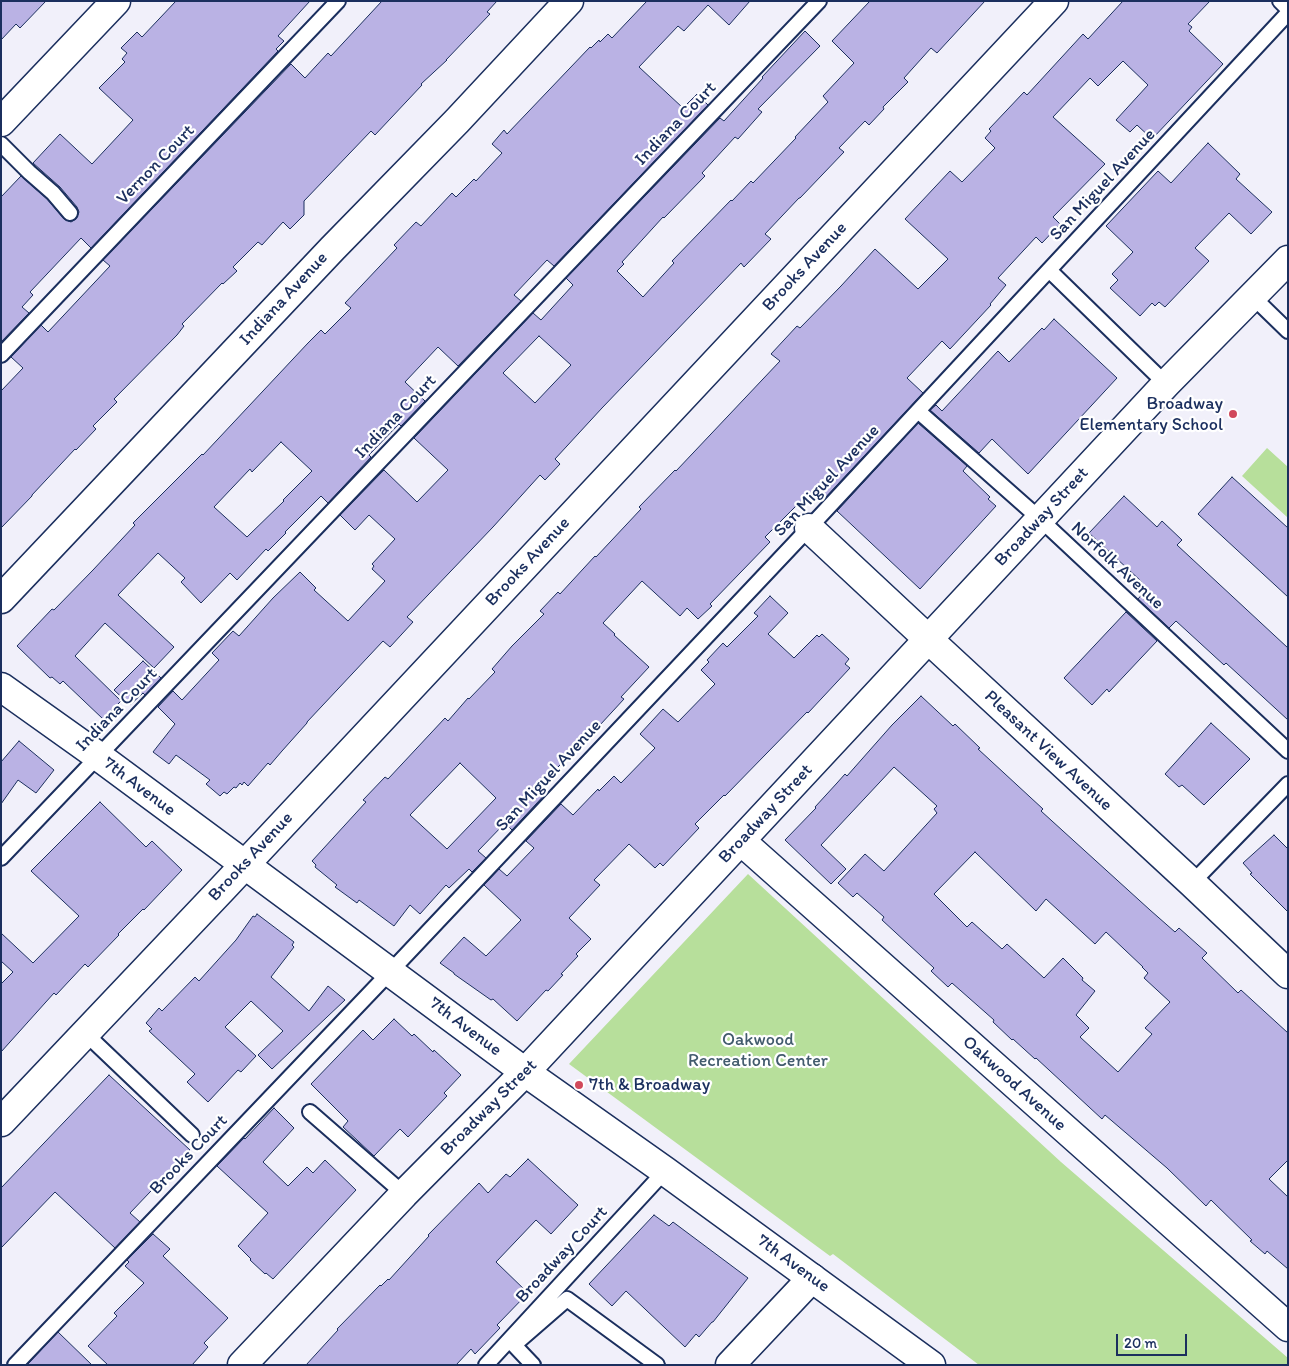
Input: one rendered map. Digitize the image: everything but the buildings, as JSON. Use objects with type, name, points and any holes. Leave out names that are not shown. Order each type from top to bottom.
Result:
[{"type":"street","points":[[1,122],[116,1]]},
{"type":"street","name":"Indiana Avenue","points":[[1,599],[332,248],[457,121],[569,1]]},
{"type":"street","name":"Brooks Avenue","points":[[1,1122],[1054,1]]},
{"type":"street","name":"Broadway Street","points":[[242,1365],[404,1194],[525,1072],[1166,384],[1288,260]]},
{"type":"street","name":"Pleasant View Avenue","points":[[809,528],[1288,974]]},
{"type":"street","name":"7th Avenue","points":[[1,687],[98,756],[525,1072],[665,1171],[931,1365]]},
{"type":"street","name":"Oakwood Avenue","points":[[741,841],[1288,1326]]},
{"type":"street","points":[[730,1365],[812,1278]]},
{"type":"lane","name":"Vernon Court","points":[[1,355],[338,1]]},
{"type":"lane","name":"Indiana Court","points":[[1,858],[819,1]]},
{"type":"lane","points":[[1280,1],[1288,9]]},
{"type":"lane","name":"San Miguel Avenue","points":[[390,972],[809,528],[1288,13]]},
{"type":"lane","points":[[1,144],[54,194],[70,213]]},
{"type":"lane","points":[[1049,270],[1166,384]]},
{"type":"lane","points":[[1253,297],[1288,331]]},
{"type":"lane","name":"Norfolk Avenue","points":[[918,411],[1040,519],[1288,751]]},
{"type":"lane","points":[[1192,883],[1288,784]]},
{"type":"lane","name":"Brooks Court","points":[[15,1365],[390,972]]},
{"type":"lane","points":[[85,1033],[192,1135]]},
{"type":"lane","points":[[310,1112],[404,1194]]},
{"type":"lane","name":"Broadway Court","points":[[486,1365],[665,1171]]},
{"type":"lane","points":[[533,1365],[514,1345],[567,1299],[657,1365]]},
{"type":"green space","points":[[1267,448],[1288,467],[1287,517],[1242,476]]},
{"type":"green space","name":"Oakwood Recreation Center","points":[[748,874],[1061,1162],[1288,1358],[1288,1365],[979,1365],[833,1254],[830,1256],[569,1064]]},
{"type":"place","name":"Broadway Elementary School","points":[[1233,414]]},
{"type":"place","name":"7th & Broadway","points":[[579,1085]]}]
